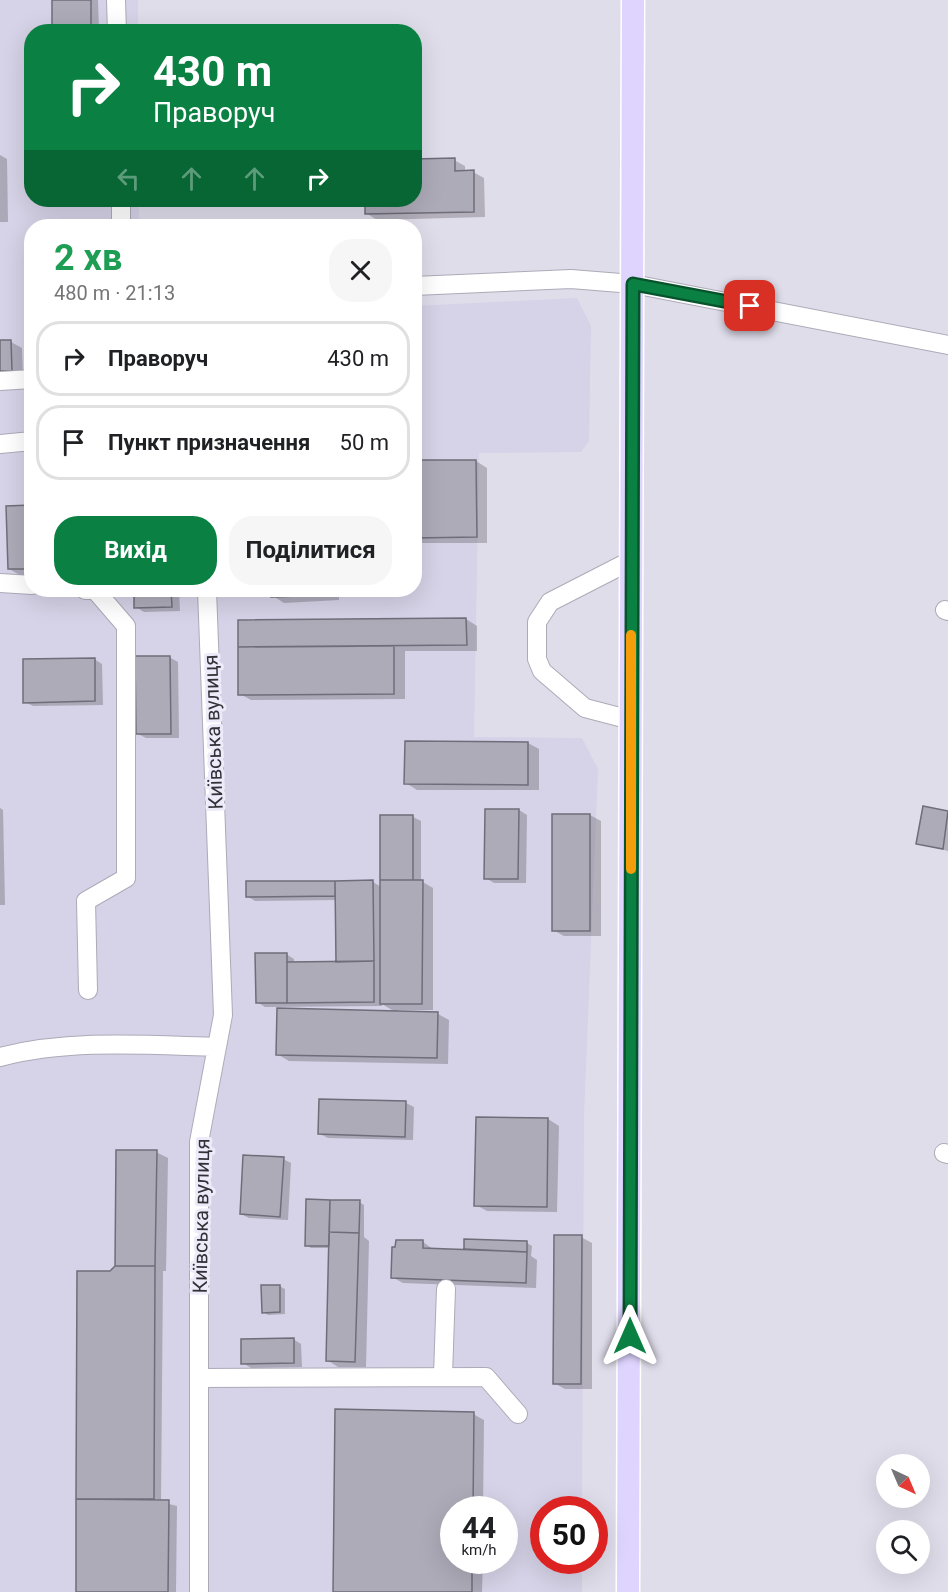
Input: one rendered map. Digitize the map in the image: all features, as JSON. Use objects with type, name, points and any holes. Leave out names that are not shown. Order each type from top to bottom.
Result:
[{"type":"main road","points":[[628,1592],[633,0]]},
{"type":"street","points":[[116,0],[117,24]]},
{"type":"street","points":[[422,286],[571,279],[633,284],[948,345]]},
{"type":"street","points":[[0,381],[24,380]]},
{"type":"street","points":[[0,444],[24,442]]},
{"type":"street","points":[[631,720],[585,708],[542,671],[537,659],[537,622],[550,602],[632,560]]},
{"type":"street","points":[[0,583],[24,584]]},
{"type":"street","points":[[88,990],[86,901],[126,878],[126,626],[101,597]]},
{"type":"street","name":"Київська вулиця","points":[[199,1592],[200,1142],[223,1015],[207,597]]},
{"type":"street","points":[[0,1057],[28,1050],[120,1045],[217,1047]]},
{"type":"street","points":[[442,1375],[446,1289]]},
{"type":"street","points":[[199,1378],[442,1375],[486,1377],[518,1414]]},
{"type":"shaded area","points":[[0,0],[138,0],[138,24],[24,24],[24,207],[139,207],[139,219],[24,219],[24,597],[422,597],[422,306],[577,298],[591,326],[589,441],[581,452],[479,453],[474,737],[582,738],[598,769],[584,1116],[582,1496],[530,1496],[530,1574],[582,1574],[582,1592],[0,1592]]},
{"type":"building","points":[[52,0],[91,0],[91,24],[52,24]]},
{"type":"building","points":[[455,158],[455,171],[474,170],[474,212],[365,214],[365,207],[422,207],[422,159]]},
{"type":"building","points":[[0,340],[11,340],[12,371],[0,371]]},
{"type":"building","points":[[422,460],[476,460],[477,537],[422,538]]},
{"type":"building","points":[[24,505],[24,569],[8,569],[6,506]]},
{"type":"building","points":[[134,597],[171,597],[172,607],[134,608]]},
{"type":"building","points":[[466,618],[467,645],[238,647],[238,620]]},
{"type":"building","points":[[394,646],[394,694],[238,695],[238,647]]},
{"type":"building","points":[[135,656],[170,656],[171,734],[136,734]]},
{"type":"building","points":[[95,658],[95,701],[23,703],[23,659]]},
{"type":"building","points":[[405,741],[528,742],[528,785],[404,784]]},
{"type":"building","points":[[923,806],[948,811],[943,849],[916,844]]},
{"type":"building","points":[[485,809],[519,809],[518,879],[484,879]]},
{"type":"building","points":[[552,814],[590,814],[590,931],[552,931]]},
{"type":"building","points":[[380,815],[413,815],[413,880],[380,880]]},
{"type":"building","points":[[373,880],[374,961],[336,962],[335,881]]},
{"type":"building","points":[[380,880],[423,880],[422,1004],[380,1004]]},
{"type":"building","points":[[246,881],[335,881],[335,896],[246,897]]},
{"type":"building","points":[[255,953],[287,953],[287,1003],[256,1003]]},
{"type":"building","points":[[374,961],[374,1002],[287,1003],[287,962]]},
{"type":"building","points":[[277,1008],[438,1012],[437,1058],[276,1055]]},
{"type":"building","points":[[319,1099],[406,1101],[405,1137],[318,1134]]},
{"type":"building","points":[[476,1117],[548,1118],[547,1207],[474,1206]]},
{"type":"building","points":[[116,1150],[157,1150],[155,1266],[115,1266]]},
{"type":"building","points":[[243,1155],[284,1157],[280,1217],[240,1214]]},
{"type":"building","points":[[306,1199],[330,1200],[329,1246],[305,1246]]},
{"type":"building","points":[[330,1200],[360,1200],[359,1233],[329,1232]]},
{"type":"building","points":[[329,1232],[359,1233],[355,1362],[326,1361]]},
{"type":"building","points":[[554,1235],[582,1235],[581,1384],[553,1384]]},
{"type":"building","points":[[464,1239],[527,1241],[527,1252],[464,1249]]},
{"type":"building","points":[[396,1240],[423,1240],[423,1248],[527,1252],[526,1283],[391,1278],[392,1247],[395,1247]]},
{"type":"building","points":[[115,1266],[155,1266],[154,1499],[76,1499],[77,1271],[110,1271]]},
{"type":"building","points":[[261,1285],[280,1285],[280,1312],[262,1313]]},
{"type":"building","points":[[294,1338],[294,1363],[241,1364],[241,1339]]},
{"type":"building","points":[[335,1409],[474,1412],[473,1496],[440,1496],[440,1574],[472,1574],[472,1592],[333,1592]]},
{"type":"building","points":[[76,1499],[169,1500],[168,1592],[76,1592]]},
{"type":"slow traffic","points":[[631,635],[631,869]]},
{"type":"route","points":[[630,1336],[633,284],[750,306]]}]
